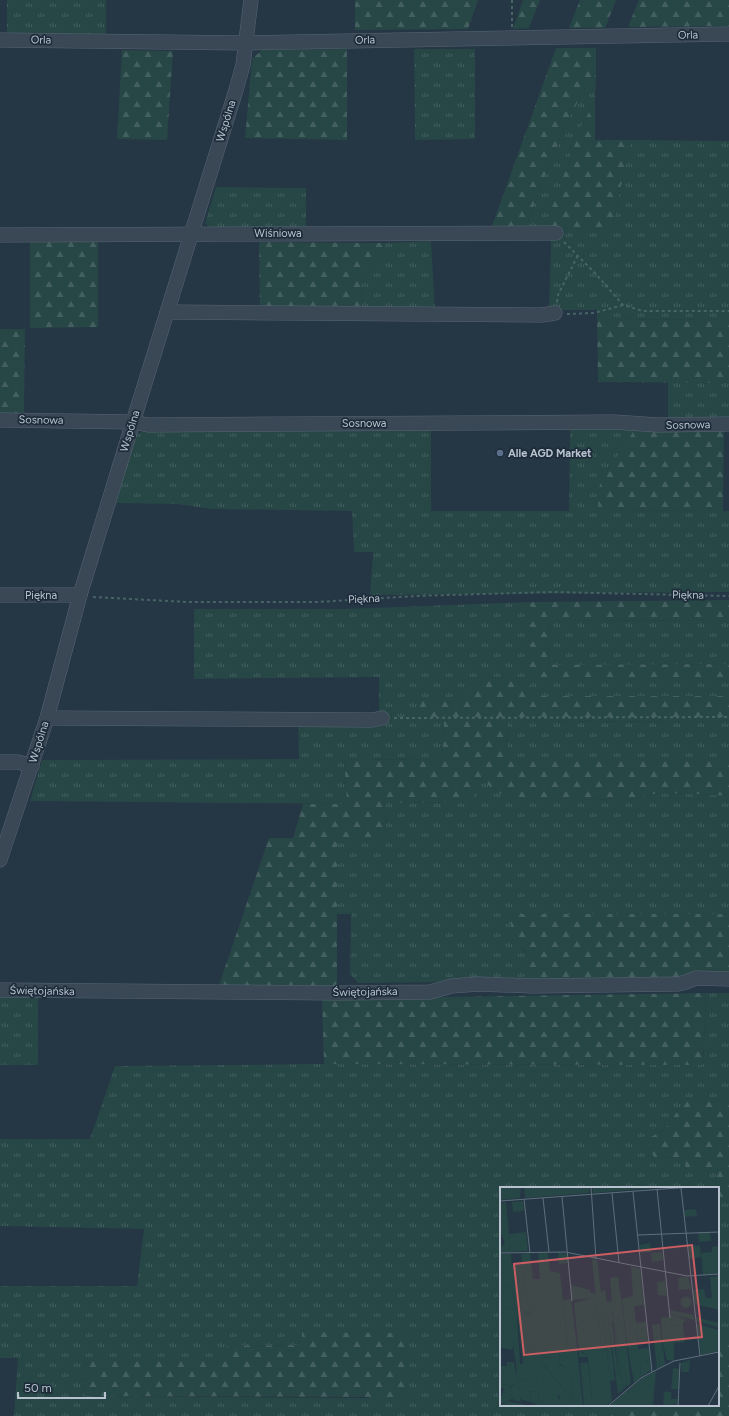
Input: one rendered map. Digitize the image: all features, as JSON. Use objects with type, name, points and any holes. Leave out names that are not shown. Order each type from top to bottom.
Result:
[{"type":"street","name":"Wspólna","points":[[0,860],[32,766],[80,595],[132,422],[192,234],[241,71],[251,0]]},
{"type":"street","name":"Orla","points":[[0,40],[246,43],[729,34]]},
{"type":"street","name":"Wiśniowa","points":[[0,235],[556,233]]},
{"type":"street","points":[[167,312],[542,315],[555,313]]},
{"type":"street","name":"Sosnowa","points":[[0,420],[132,422],[148,424],[520,422],[614,422],[658,425],[729,424]]},
{"type":"street","name":"Piękna","points":[[0,595],[80,595]]},
{"type":"street","points":[[46,718],[372,720],[382,718]]},
{"type":"street","points":[[0,762],[18,762],[32,766]]},
{"type":"street","name":"Świętojańska","points":[[0,990],[340,993],[430,992],[452,986],[478,984],[532,986],[678,984],[696,978],[729,979]]},
{"type":"path","points":[[512,0],[513,38]]},
{"type":"path","points":[[556,233],[623,305],[643,311],[729,311]]},
{"type":"path","points":[[578,255],[558,295],[555,313],[594,313],[623,305]]},
{"type":"path","name":"Piękna","points":[[80,595],[98,598],[187,602],[317,602],[416,596],[551,592],[729,596]]},
{"type":"path","points":[[382,718],[729,717]]},
{"type":"green space","points":[[7,0],[106,0],[106,35],[7,34]]},
{"type":"green space","points":[[355,0],[478,0],[468,29],[355,30]]},
{"type":"green space","points":[[523,0],[540,0],[529,28],[513,29]]},
{"type":"green space","points":[[580,0],[616,0],[605,28],[569,28]]},
{"type":"green space","points":[[639,0],[729,0],[729,26],[628,27]]},
{"type":"green space","points":[[556,48],[596,48],[596,74],[581,95],[561,135],[526,227],[492,226]]},
{"type":"green space","points":[[347,49],[347,140],[245,138],[252,59],[262,50]]},
{"type":"green space","points":[[414,49],[475,49],[475,139],[415,140]]},
{"type":"green space","points":[[122,50],[173,51],[167,140],[117,139]]},
{"type":"green space","points":[[596,74],[595,101],[581,127],[612,228],[631,140],[729,141],[729,320],[597,319],[597,310],[549,310],[551,242],[545,227],[526,227],[561,135],[581,95]]},
{"type":"green space","points":[[595,101],[595,140],[631,140],[612,228],[545,227],[581,127]]},
{"type":"green space","points":[[216,187],[306,188],[306,229],[211,229],[205,223]]},
{"type":"green space","points":[[30,240],[98,240],[98,327],[30,328]]},
{"type":"green space","points":[[431,241],[435,310],[362,310],[361,283],[367,272],[377,265],[384,243]]},
{"type":"green space","points":[[259,242],[384,243],[377,265],[367,272],[361,283],[362,310],[260,310]]},
{"type":"green space","points":[[597,319],[729,320],[729,383],[598,382]]},
{"type":"green space","points":[[0,329],[25,329],[24,413],[0,413]]},
{"type":"green space","points":[[668,382],[729,383],[729,418],[668,418]]},
{"type":"green space","points":[[570,427],[634,429],[629,442],[607,470],[598,510],[729,511],[729,592],[370,595],[373,552],[354,552],[352,511],[212,509],[177,504],[116,503],[136,434],[141,432],[431,428],[431,511],[569,511]]},
{"type":"green space","points":[[634,429],[724,429],[723,511],[598,510],[598,491],[602,480]]},
{"type":"green space","points":[[729,600],[729,621],[550,620],[548,665],[729,664],[729,678],[531,678],[530,696],[729,696],[729,721],[507,722],[508,760],[729,761],[729,796],[658,793],[625,800],[514,798],[499,793],[485,783],[474,778],[474,802],[386,803],[385,838],[337,838],[337,989],[218,988],[269,838],[293,838],[303,804],[347,804],[344,759],[442,760],[444,722],[420,721],[420,697],[470,697],[470,677],[530,678],[531,602]]},
{"type":"green space","points":[[531,602],[531,678],[729,678],[729,696],[530,696],[530,678],[470,677],[471,697],[444,722],[442,760],[344,759],[347,804],[30,801],[42,760],[299,759],[298,726],[379,716],[379,677],[194,679],[194,609],[345,609]]},
{"type":"green space","points":[[550,620],[729,621],[729,664],[548,666]]},
{"type":"green space","points":[[729,721],[729,761],[508,761],[507,722]]},
{"type":"green space","points":[[473,778],[485,783],[499,793],[535,798],[625,800],[658,793],[729,796],[729,914],[510,914],[522,949],[530,956],[530,981],[358,983],[350,974],[351,914],[336,914],[337,838],[385,838],[386,803],[474,802]]},
{"type":"green space","points":[[510,914],[729,914],[729,977],[676,981],[530,981],[530,956],[521,947],[512,932]]},
{"type":"green space","points":[[706,993],[729,993],[729,1099],[688,1102],[677,1112],[665,1129],[651,1137],[654,1157],[685,1158],[686,1170],[716,1170],[717,1187],[500,1187],[500,1406],[625,1406],[610,1416],[14,1416],[18,1358],[0,1358],[0,1286],[137,1286],[144,1229],[0,1226],[0,1139],[90,1139],[115,1066],[324,1064],[703,1065]],"holes":[[[303,1332],[370,1398],[83,1396],[86,1358],[228,1358],[228,1346],[302,1345]]]},
{"type":"green space","points":[[706,993],[703,1065],[324,1064],[322,999]]},
{"type":"green space","points":[[0,996],[38,996],[38,1065],[0,1065]]},
{"type":"green space","points":[[729,1099],[729,1200],[719,1200],[719,1187],[717,1187],[716,1170],[686,1170],[684,1158],[654,1157],[649,1147],[651,1137],[665,1129],[677,1112],[688,1101]]},
{"type":"green space","points":[[719,1200],[729,1200],[729,1337],[719,1343]]},
{"type":"green space","points":[[302,1332],[406,1333],[406,1397],[83,1396],[86,1358],[228,1358],[227,1346],[302,1345]]},
{"type":"green space","points":[[729,1337],[729,1416],[610,1416],[625,1406],[719,1406],[719,1343]]},
{"type":"place","name":"Alle AGD Market","points":[[500,453]]}]
